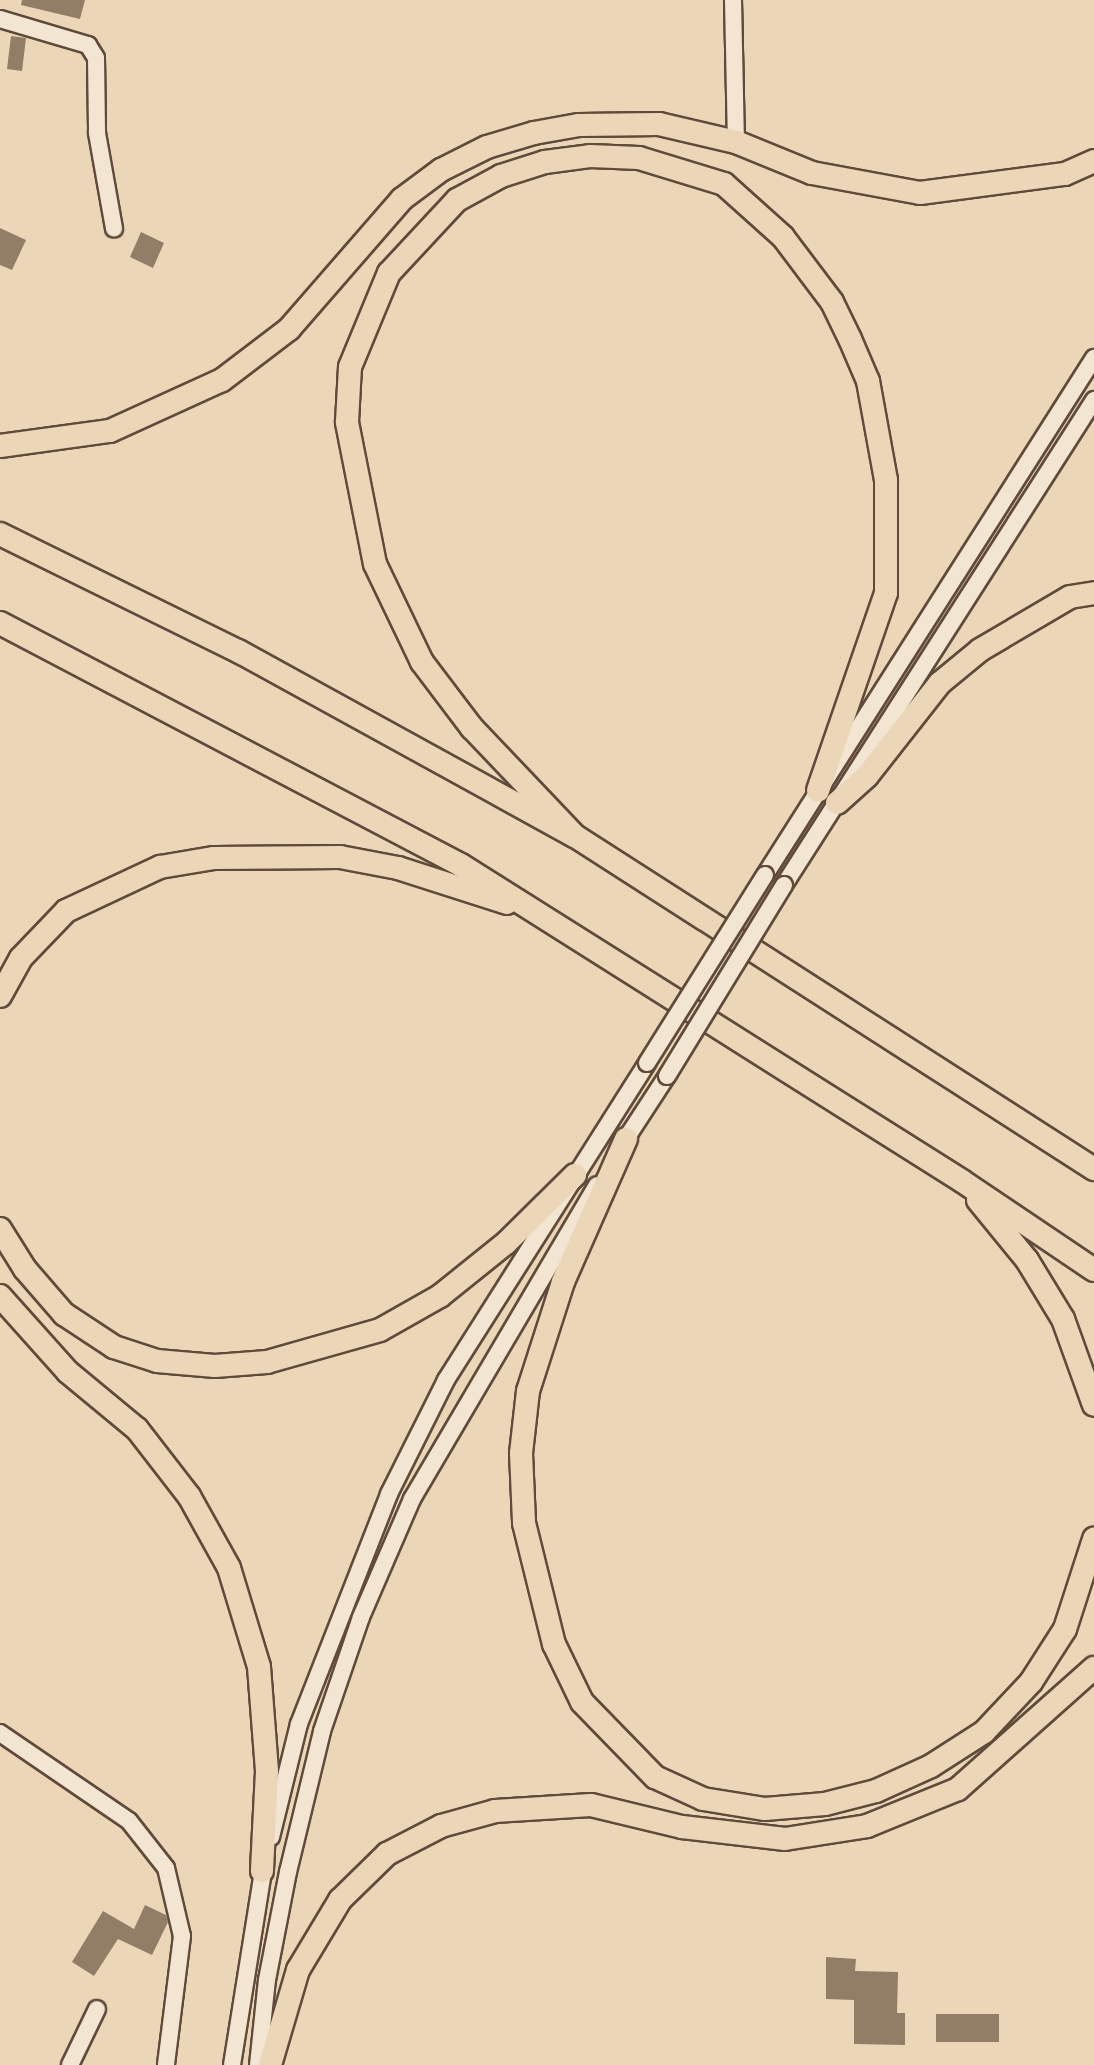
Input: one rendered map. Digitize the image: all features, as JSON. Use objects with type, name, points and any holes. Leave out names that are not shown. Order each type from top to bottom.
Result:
[{"type":"highway","points":[[0,446],[110,431],[222,380],[289,329],[402,199],[441,170],[487,147],[534,133],[622,122],[659,124],[736,142],[812,173],[920,193],[1065,174],[1094,161]]},
{"type":"highway","points":[[575,836],[472,728],[422,662],[375,564],[347,422],[350,367],[389,273],[457,200],[501,176],[545,162],[590,156],[639,158],[724,184],[783,237],[832,302],[850,339],[868,381],[886,480],[886,593],[828,797]]},
{"type":"highway","points":[[0,534],[238,651],[575,836],[1055,1139],[1094,1159]]},
{"type":"highway","points":[[828,797],[867,776],[940,683],[980,650],[1070,597],[1094,593]]},
{"type":"highway","points":[[0,623],[189,718],[540,913],[962,1181],[1094,1270]]},
{"type":"highway","points":[[0,996],[21,958],[66,911],[160,867],[214,858],[340,857],[398,868],[540,913]]},
{"type":"highway","points":[[626,1139],[563,1282],[528,1391],[521,1453],[524,1523],[554,1644],[582,1702],[655,1777],[703,1799],[765,1809],[825,1804],[876,1791],[931,1766],[984,1732],[1031,1682],[1065,1629],[1094,1539]]},
{"type":"highway","points":[[1055,1139],[1094,1169]]},
{"type":"highway","points":[[0,1229],[25,1269],[64,1314],[114,1347],[157,1361],[215,1366],[267,1362],[380,1330],[440,1296],[506,1243],[575,1175]]},
{"type":"highway","points":[[962,1181],[1027,1260],[1063,1319],[1094,1405]]},
{"type":"highway","points":[[0,1296],[68,1372],[137,1429],[189,1496],[229,1568],[259,1667],[267,1771],[262,1871]]},
{"type":"highway","points":[[270,2065],[298,1970],[340,1900],[387,1854],[441,1826],[495,1811],[591,1805],[682,1827],[785,1839],[867,1826],[958,1789],[1094,1668]]},
{"type":"street","points":[[733,0],[736,142]]},
{"type":"street","points":[[0,19],[88,45],[96,58],[97,133],[114,228]]},
{"type":"street","points":[[258,2065],[267,1980],[288,1872],[322,1731],[361,1617],[412,1499],[540,1274],[784,885],[828,797],[1094,358]]},
{"type":"street","points":[[232,2065],[262,1871],[299,1724],[389,1494],[446,1380],[765,875],[828,797],[1094,400]]},
{"type":"street","points":[[0,1733],[129,1821],[166,1868],[182,1936],[166,2065]]},
{"type":"street","points":[[70,2065],[97,2009]]},
{"type":"building","points":[[22,0],[85,0],[80,19],[21,5]]},
{"type":"building","points":[[11,36],[26,38],[22,71],[7,69]]},
{"type":"building","points":[[0,228],[26,240],[12,270],[0,265]]},
{"type":"building","points":[[141,232],[164,243],[153,268],[130,257]]},
{"type":"building","points":[[145,1905],[166,1915],[168,1922],[152,1955],[118,1939],[94,1976],[72,1962],[103,1911],[134,1929]]},
{"type":"building","points":[[826,1957],[856,1959],[855,1971],[898,1972],[897,2013],[905,2013],[905,2045],[854,2044],[854,2000],[826,1999]]},
{"type":"building","points":[[936,2014],[999,2014],[999,2042],[936,2042]]}]
